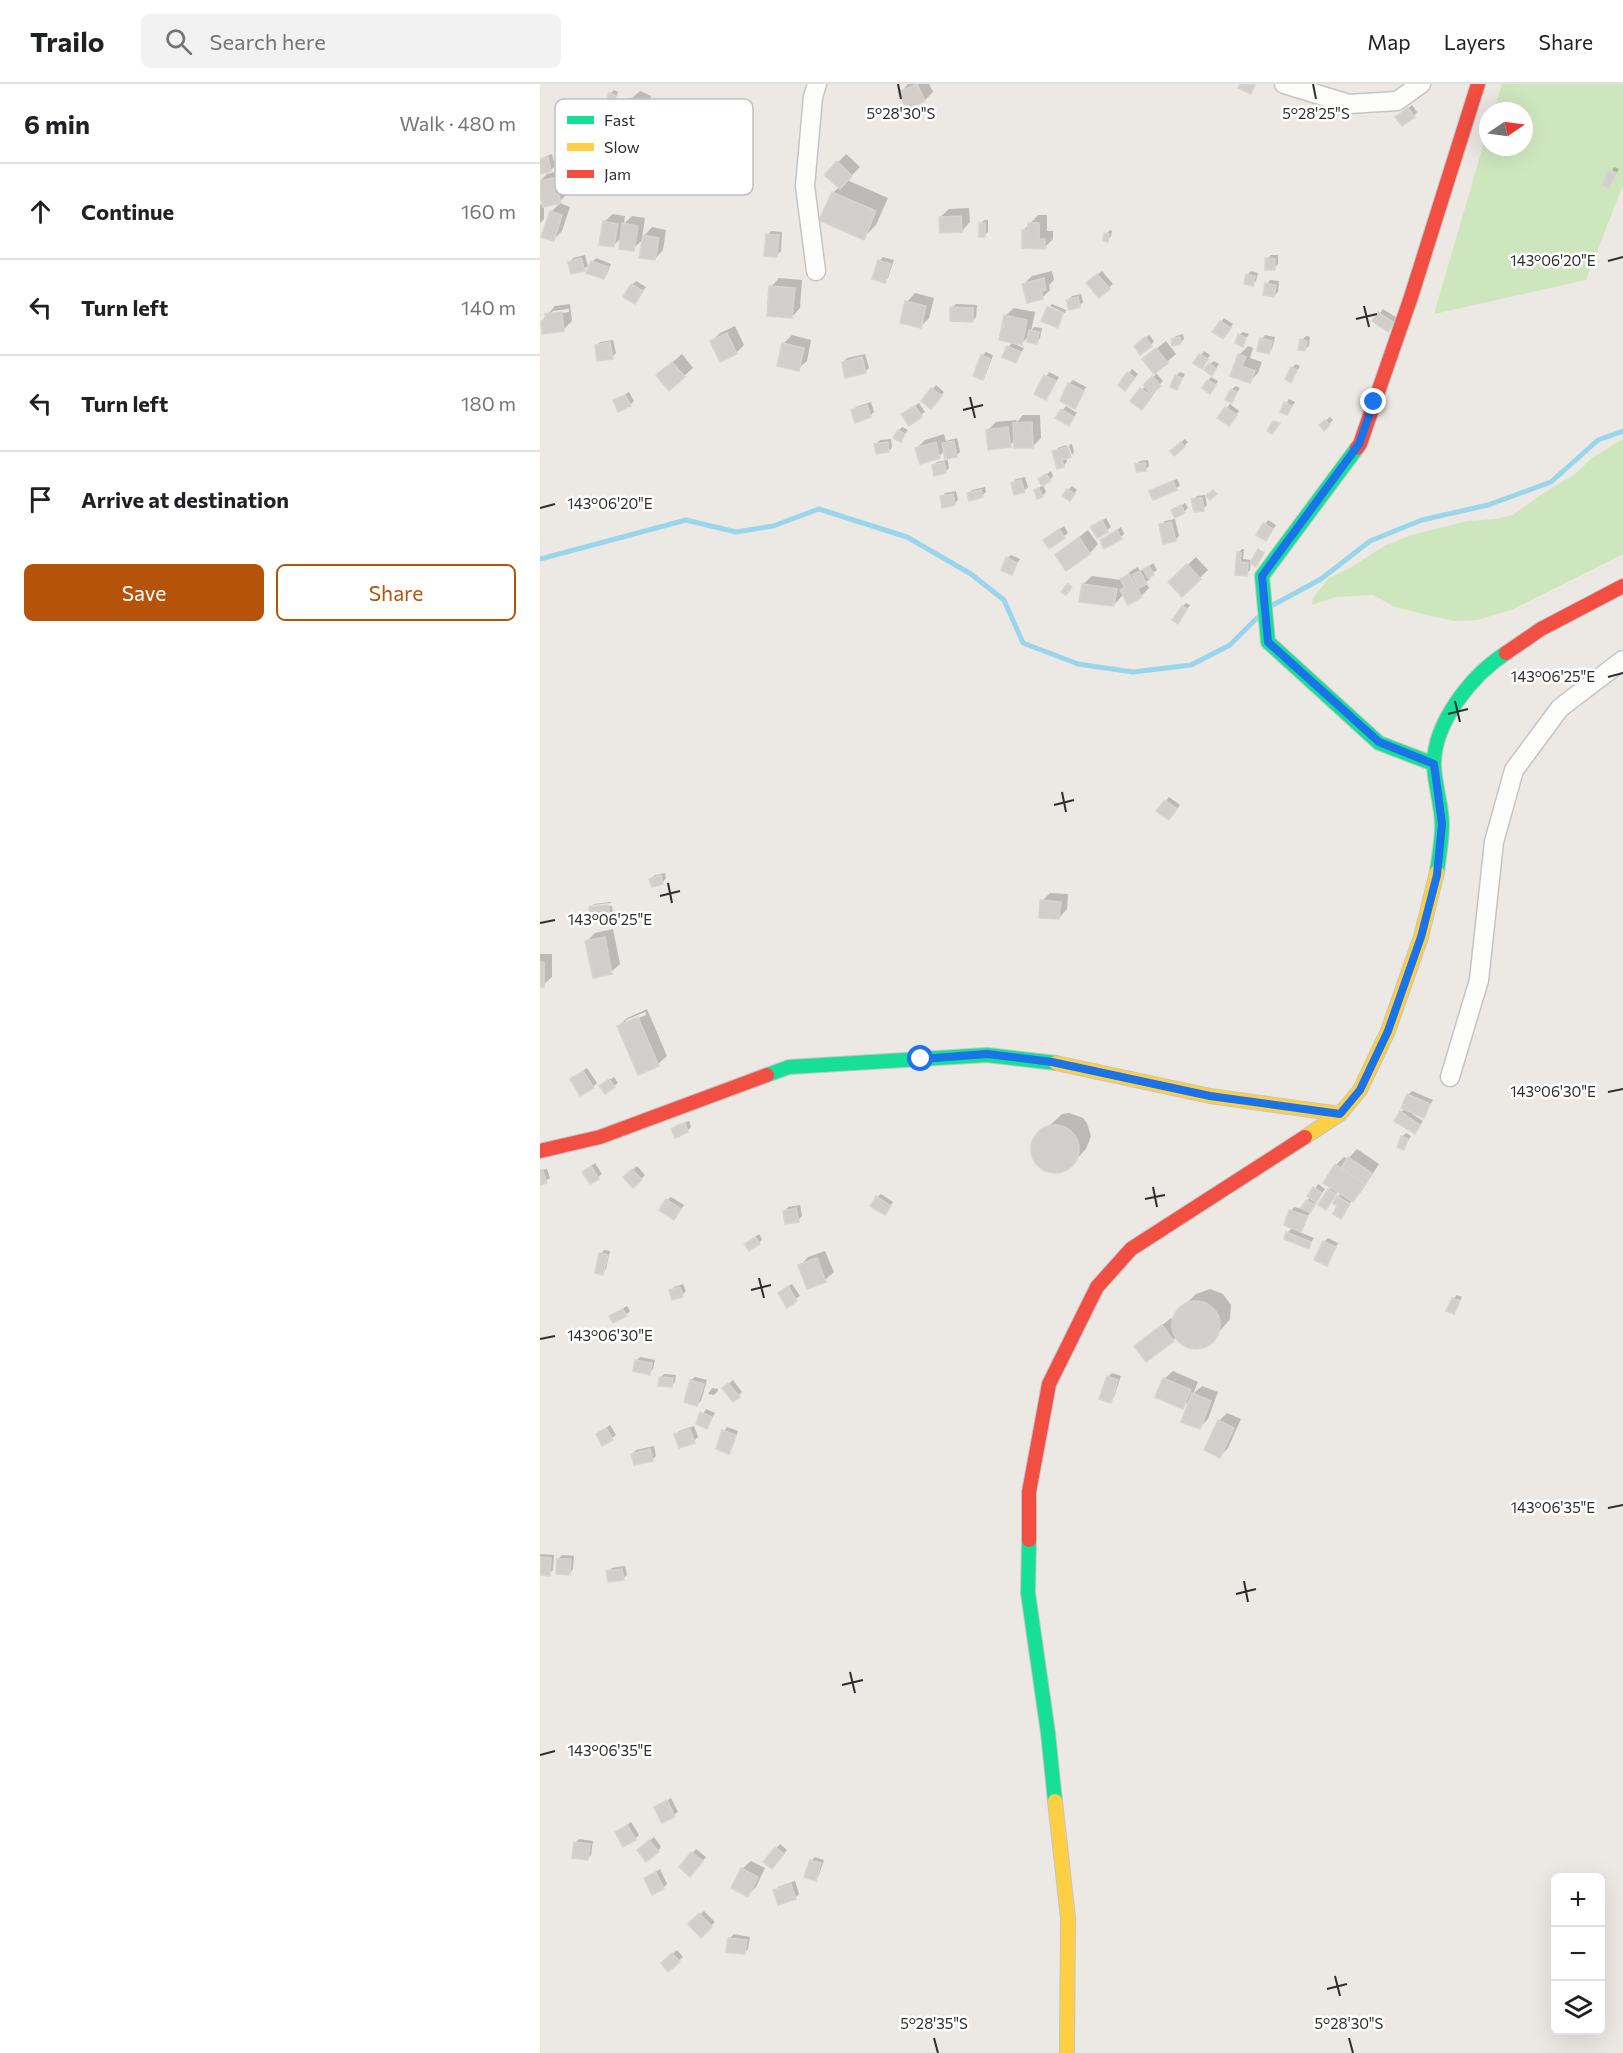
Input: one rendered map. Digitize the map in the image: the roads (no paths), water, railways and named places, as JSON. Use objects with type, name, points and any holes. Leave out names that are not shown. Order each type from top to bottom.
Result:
[{"type":"street","points":[[816,271],[805,186],[813,97],[817,84]]},
{"type":"street","points":[[1284,84],[1349,104],[1397,101],[1421,84]]},
{"type":"street","points":[[1434,764],[1379,742],[1268,642],[1262,576],[1359,444],[1411,297],[1478,84]]},
{"type":"street","points":[[1067,2053],[1068,1918],[1048,1733],[1028,1593],[1029,1492],[1049,1384],[1097,1287],[1131,1249],[1340,1114],[1360,1090],[1388,1031],[1421,937],[1437,875],[1442,824],[1434,764],[1442,725],[1464,693],[1490,663],[1541,629],[1623,586]]},
{"type":"street","points":[[1450,1077],[1479,980],[1494,842],[1514,770],[1560,708],[1623,660]]},
{"type":"street","points":[[540,1151],[600,1137],[789,1067],[987,1054],[1052,1062],[1210,1096],[1340,1114]]},
{"type":"waterway","points":[[1273,605],[1321,579],[1370,541],[1422,520],[1488,505],[1551,482],[1598,440],[1623,431]]},
{"type":"waterway","points":[[540,559],[686,520],[736,532],[773,526],[819,509],[907,537],[971,574],[1004,600],[1023,643],[1078,664],[1133,672],[1191,665],[1230,645],[1257,618]]}]
